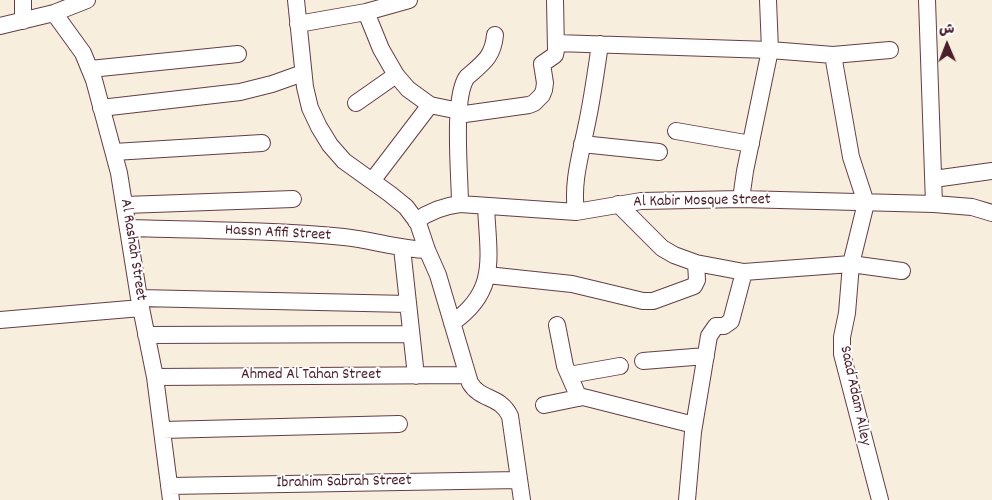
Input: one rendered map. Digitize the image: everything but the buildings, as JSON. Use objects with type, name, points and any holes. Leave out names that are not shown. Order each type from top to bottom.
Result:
[{"type":"street","points":[[23,21],[24,0]]},
{"type":"street","points":[[0,26],[54,13],[87,0]]},
{"type":"street","points":[[296,0],[303,73],[310,108],[330,145],[344,161],[406,207],[416,221],[438,275],[467,376],[474,389],[503,404],[510,416],[522,500]]},
{"type":"street","points":[[298,24],[366,12],[409,0]]},
{"type":"street","points":[[366,12],[381,49],[396,75],[408,89],[430,106],[459,113],[529,105],[542,95],[545,83],[542,64],[555,55],[555,0]]},
{"type":"street","points":[[741,199],[770,50],[768,0]]},
{"type":"street","points":[[928,0],[934,204]]},
{"type":"street","name":"Al Rashah Street","points":[[54,13],[83,53],[90,69],[114,152],[155,377],[170,493]]},
{"type":"street","points":[[460,204],[457,82],[467,77],[489,57],[494,46],[495,35]]},
{"type":"street","points":[[556,43],[770,50],[832,55],[890,50]]},
{"type":"street","points":[[576,212],[574,185],[600,44]]},
{"type":"street","points":[[90,69],[238,54]]},
{"type":"street","points":[[832,55],[851,157],[866,203]]},
{"type":"street","points":[[101,108],[240,92],[272,84],[303,73]]},
{"type":"street","points":[[356,103],[396,75]]},
{"type":"street","points":[[372,181],[430,106]]},
{"type":"street","points":[[676,131],[751,144]]},
{"type":"street","points":[[114,152],[262,143]]},
{"type":"street","points":[[582,144],[659,152]]},
{"type":"street","points":[[934,178],[992,171]]},
{"type":"street","points":[[125,206],[293,199]]},
{"type":"street","name":"Al Kabir Mosque Street","points":[[416,221],[429,212],[444,206],[460,204],[576,212],[641,201],[741,199],[934,204],[972,207],[992,213]]},
{"type":"street","name":"Saad Adam Alley","points":[[866,203],[851,264],[847,313],[842,337],[842,354],[880,500]]},
{"type":"street","points":[[618,204],[662,248],[674,255],[696,263],[744,272],[851,264],[902,271]]},
{"type":"street","points":[[452,323],[466,314],[477,301],[485,285],[489,269],[486,206]]},
{"type":"street","name":"Hassn Afifi Street","points":[[129,228],[251,231],[342,237],[374,241],[402,248],[427,250]]},
{"type":"street","points":[[402,248],[416,376]]},
{"type":"street","points":[[487,275],[572,284],[643,301],[653,301],[694,286],[697,283],[696,263]]},
{"type":"street","points":[[687,500],[694,425],[710,336],[716,326],[727,324],[731,320],[744,272]]},
{"type":"street","points":[[0,320],[140,303],[408,304]]},
{"type":"street","points":[[558,325],[565,366],[578,398]]},
{"type":"street","points":[[146,335],[411,334]]},
{"type":"street","points":[[643,361],[706,356]]},
{"type":"street","points":[[569,375],[620,366]]},
{"type":"street","name":"Ahmed Al Tahan Street","points":[[155,377],[467,376]]},
{"type":"street","points":[[544,405],[583,397],[694,425]]},
{"type":"street","points":[[162,430],[399,424]]},
{"type":"street","name":"Ibrahim Sabrah Street","points":[[170,493],[519,480]]}]
